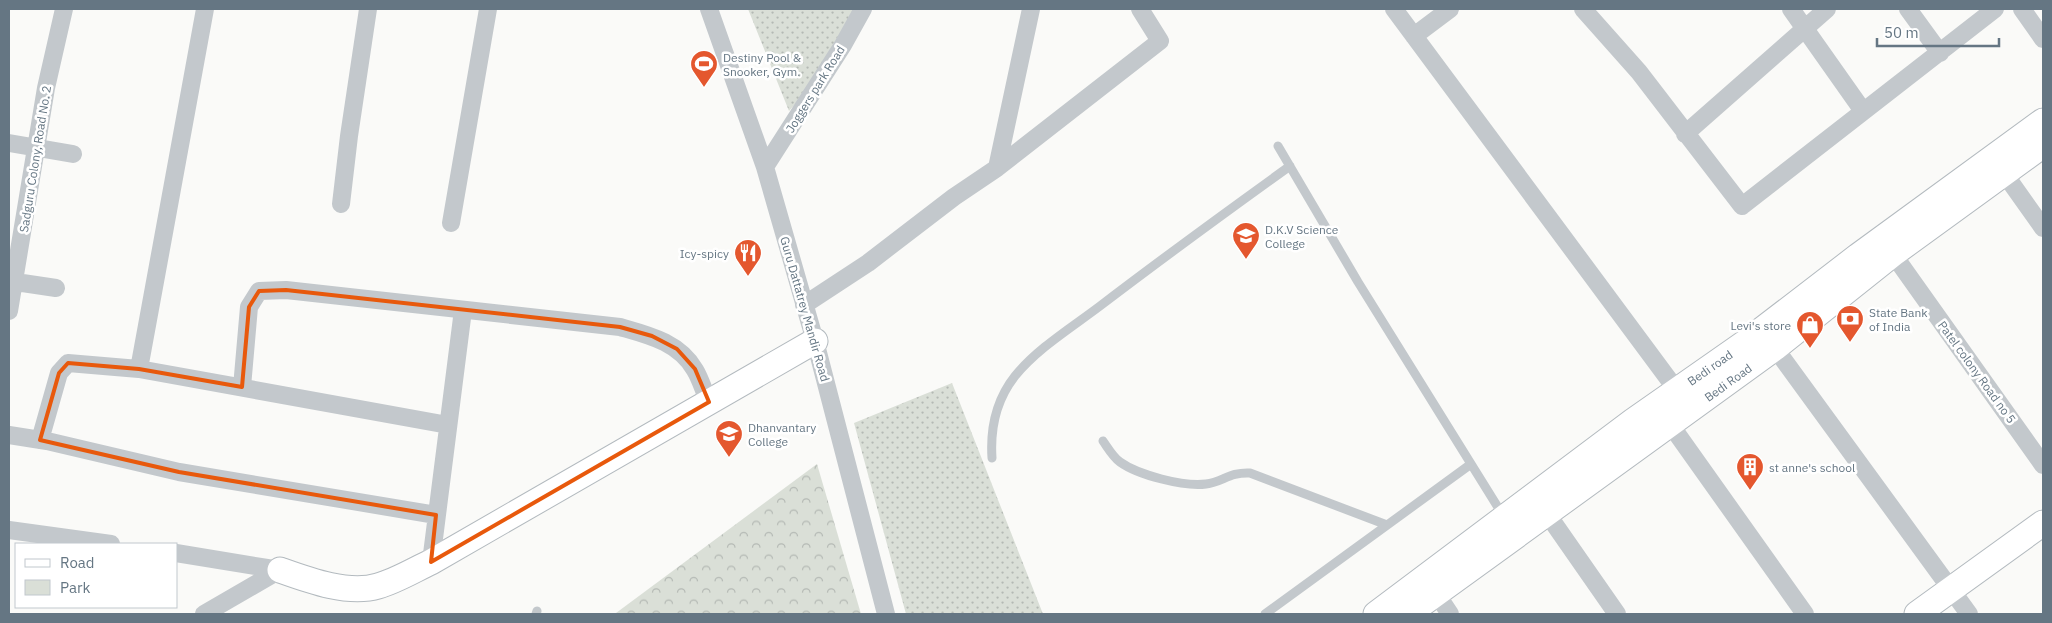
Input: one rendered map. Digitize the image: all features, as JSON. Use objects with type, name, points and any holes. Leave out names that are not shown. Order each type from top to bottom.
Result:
[{"type":"main road","name":"Bedi road","points":[[1376,614],[1504,519],[1684,399],[1746,342],[1858,256],[2043,121]]},
{"type":"main road","name":"Bedi Road","points":[[1408,614],[1548,515],[1670,424],[1684,399],[1775,348],[1893,254],[2043,145]]},
{"type":"main road","points":[[280,570],[306,579],[350,588],[378,586],[431,562],[815,341]]},
{"type":"main road","points":[[1917,614],[2043,523]]},
{"type":"street","name":"Sadguru Colony, Road No. 2","points":[[9,310],[12,282],[46,88],[64,9]]},
{"type":"street","points":[[140,369],[206,9]]},
{"type":"street","points":[[341,204],[368,9]]},
{"type":"street","points":[[451,223],[488,9]]},
{"type":"street","name":"Guru Dattatrey Mandir Road","points":[[709,9],[765,167],[815,341],[886,614]]},
{"type":"street","name":"Joggers park Road","points":[[765,167],[843,45],[863,9]]},
{"type":"street","points":[[997,168],[1030,9]]},
{"type":"street","points":[[804,305],[868,263],[954,197],[997,168],[1160,42],[1140,9]]},
{"type":"street","points":[[1394,9],[1684,399]]},
{"type":"street","points":[[1414,36],[1450,9]]},
{"type":"street","points":[[1583,9],[1639,72],[1742,206],[1995,9]]},
{"type":"street","points":[[1791,9],[1863,111]]},
{"type":"street","points":[[1685,134],[1827,9]]},
{"type":"street","points":[[1908,9],[1940,53]]},
{"type":"street","points":[[2022,9],[2043,40]]},
{"type":"street","points":[[9,143],[73,154]]},
{"type":"street","points":[[2004,173],[2043,228]]},
{"type":"street","name":"Patel colony Road no 5","points":[[1893,254],[2043,465]]},
{"type":"street","points":[[12,282],[56,288]]},
{"type":"street","points":[[242,387],[249,307],[259,292],[286,290],[620,327],[652,336],[677,349],[695,369],[709,402]]},
{"type":"street","points":[[431,562],[463,310]]},
{"type":"street","points":[[1775,348],[1969,614]]},
{"type":"street","points":[[40,440],[59,373],[68,363],[140,369],[448,425]]},
{"type":"street","points":[[1670,424],[1806,614]]},
{"type":"street","points":[[9,435],[40,440],[179,472],[436,515]]},
{"type":"street","points":[[1548,515],[1617,614]]},
{"type":"street","points":[[9,530],[104,543]]},
{"type":"street","points":[[178,553],[280,570]]},
{"type":"street","points":[[204,614],[280,570]]},
{"type":"street","points":[[1436,593],[1450,614]]},
{"type":"lane","points":[[1278,146],[1358,282],[1504,519]]},
{"type":"lane","points":[[992,458],[993,420],[998,404],[1015,377],[1036,354],[1148,269],[1290,166]]},
{"type":"lane","points":[[1102,441],[1119,462],[1153,476],[1187,484],[1206,484],[1228,475],[1250,473],[1387,525]]},
{"type":"lane","points":[[1265,614],[1471,464]]},
{"type":"highlighted area","points":[[286,290],[620,327],[652,336],[677,349],[695,369],[709,402],[431,562],[436,515],[179,472],[40,440],[59,373],[68,363],[139,369],[242,387],[249,307],[259,291]]},
{"type":"green space","points":[[748,9],[862,9],[831,64],[789,111]]},
{"type":"green space","points":[[952,383],[1043,614],[906,614],[854,423]]},
{"type":"green space","points":[[817,464],[861,614],[616,613]]},
{"type":"place","name":"Destiny Pool & Snooker, Gym.","points":[[704,88]]},
{"type":"place","name":"D.K.V Science College","points":[[1246,260]]},
{"type":"place","name":"Icy-spicy","points":[[748,277]]},
{"type":"place","name":"State Bank of India","points":[[1850,343]]},
{"type":"place","name":"Levi's store","points":[[1810,349]]},
{"type":"place","name":"Dhanvantary College","points":[[729,458]]},
{"type":"place","name":"st anne's school","points":[[1750,491]]}]
